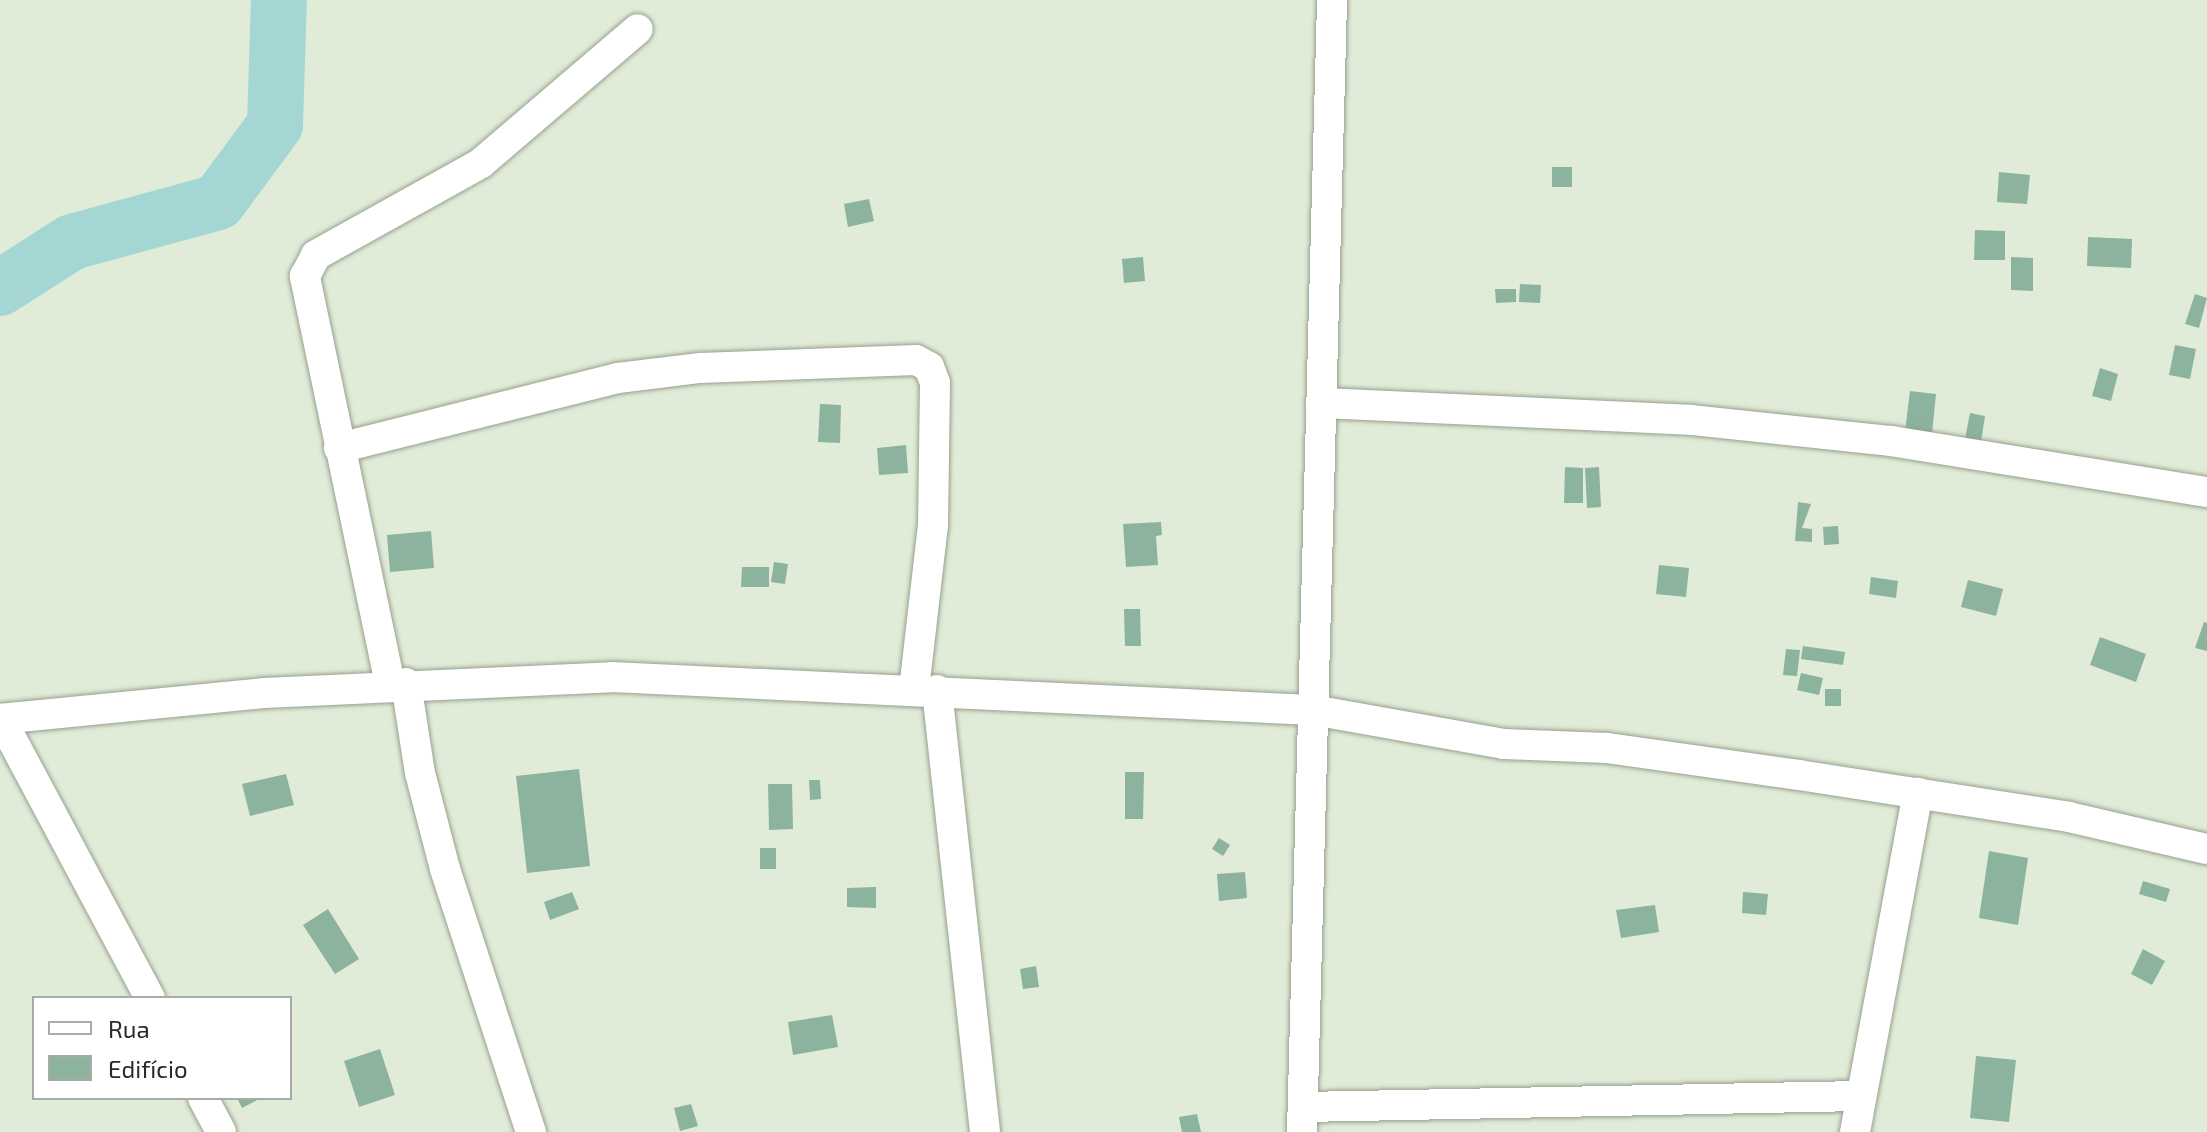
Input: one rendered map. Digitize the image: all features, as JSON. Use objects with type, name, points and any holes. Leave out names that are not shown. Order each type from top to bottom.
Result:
[{"type":"street","points":[[1332,0],[1302,1119],[1860,1096]]},
{"type":"street","points":[[531,1132],[445,869],[339,448],[307,301],[305,276],[316,255],[481,163],[638,29]]},
{"type":"street","points":[[339,448],[618,378],[700,368],[916,360],[929,367],[935,383],[926,689],[985,1132]]},
{"type":"street","points":[[1321,403],[1691,420],[1891,441],[2207,492]]},
{"type":"street","points":[[149,996],[0,719],[398,684],[659,677],[1313,710],[1504,744],[1607,748],[1918,793],[2069,817],[2207,849]]},
{"type":"street","points":[[1855,1132],[1918,793]]},
{"type":"street","points":[[204,1100],[221,1132]]},
{"type":"building","points":[[1552,167],[1572,167],[1572,187],[1552,187]]},
{"type":"building","points":[[1999,172],[2030,175],[2027,204],[1997,202]]},
{"type":"building","points":[[869,199],[874,221],[848,227],[844,204]]},
{"type":"building","points":[[1975,230],[2005,231],[2005,260],[1974,260]]},
{"type":"building","points":[[2088,237],[2132,239],[2131,268],[2087,266]]},
{"type":"building","points":[[1143,257],[1145,281],[1124,283],[1122,259]]},
{"type":"building","points":[[2011,257],[2033,258],[2033,291],[2011,290]]},
{"type":"building","points":[[1520,284],[1541,285],[1540,303],[1519,302]]},
{"type":"building","points":[[1495,289],[1516,289],[1516,302],[1496,303]]},
{"type":"building","points":[[2195,294],[2207,298],[2199,328],[2185,324]]},
{"type":"building","points":[[2175,345],[2196,349],[2190,379],[2169,375]]},
{"type":"building","points":[[2100,368],[2118,374],[2111,401],[2092,396]]},
{"type":"building","points":[[1910,391],[1936,394],[1932,434],[1905,431]]},
{"type":"building","points":[[820,404],[841,405],[840,443],[818,442]]},
{"type":"building","points":[[1970,413],[1985,416],[1981,442],[1965,439]]},
{"type":"building","points":[[906,445],[908,473],[879,475],[877,448]]},
{"type":"building","points":[[1565,467],[1583,468],[1583,503],[1564,503]]},
{"type":"building","points":[[1599,467],[1601,507],[1587,508],[1585,468]]},
{"type":"building","points":[[1798,502],[1811,504],[1802,528],[1812,529],[1812,542],[1795,541]]},
{"type":"building","points":[[1161,522],[1162,535],[1156,536],[1158,565],[1126,567],[1123,524]]},
{"type":"building","points":[[1838,526],[1839,544],[1824,545],[1823,527]]},
{"type":"building","points":[[431,531],[434,568],[390,572],[387,535]]},
{"type":"building","points":[[774,562],[788,564],[785,584],[771,582]]},
{"type":"building","points":[[1659,565],[1689,568],[1686,597],[1656,594]]},
{"type":"building","points":[[742,567],[769,567],[769,587],[741,587]]},
{"type":"building","points":[[1871,577],[1898,581],[1896,598],[1869,594]]},
{"type":"building","points":[[1968,580],[2003,589],[1996,616],[1961,607]]},
{"type":"building","points":[[1124,609],[1140,609],[1141,646],[1125,646]]},
{"type":"building","points":[[2204,622],[2207,623],[2207,651],[2195,648]]},
{"type":"building","points":[[2100,637],[2146,654],[2136,682],[2090,665]]},
{"type":"building","points":[[1803,646],[1845,652],[1843,665],[1801,659]]},
{"type":"building","points":[[1786,649],[1800,650],[1797,676],[1783,675]]},
{"type":"building","points":[[1801,673],[1823,678],[1819,695],[1797,690]]},
{"type":"building","points":[[1825,689],[1841,689],[1841,706],[1825,706]]},
{"type":"building","points":[[579,769],[590,866],[527,873],[516,776]]},
{"type":"building","points":[[1125,772],[1144,772],[1143,819],[1125,819]]},
{"type":"building","points":[[286,774],[294,805],[250,816],[242,784]]},
{"type":"building","points":[[809,780],[820,780],[821,799],[810,800]]},
{"type":"building","points":[[768,784],[792,784],[793,829],[769,830]]},
{"type":"building","points":[[1219,838],[1230,845],[1223,856],[1212,849]]},
{"type":"building","points":[[760,848],[776,848],[776,869],[760,869]]},
{"type":"building","points":[[1989,851],[2028,858],[2018,925],[1979,918]]},
{"type":"building","points":[[1245,872],[1247,898],[1219,901],[1217,874]]},
{"type":"building","points":[[2143,881],[2170,889],[2166,902],[2139,894]]},
{"type":"building","points":[[876,887],[876,908],[847,907],[847,888]]},
{"type":"building","points":[[572,892],[579,909],[550,920],[544,902]]},
{"type":"building","points":[[1743,892],[1768,894],[1766,915],[1742,913]]},
{"type":"building","points":[[1655,905],[1659,932],[1621,938],[1616,910]]},
{"type":"building","points":[[328,909],[359,959],[335,974],[303,925]]},
{"type":"building","points":[[2143,949],[2165,961],[2152,985],[2131,974]]},
{"type":"building","points":[[1036,966],[1039,987],[1023,989],[1020,969]]},
{"type":"building","points":[[832,1015],[838,1047],[793,1055],[788,1022]]},
{"type":"building","points":[[380,1049],[395,1095],[359,1107],[344,1061]]},
{"type":"building","points":[[1976,1056],[2016,1060],[2009,1122],[1970,1118]]},
{"type":"building","points":[[238,1100],[257,1100],[242,1108]]},
{"type":"building","points":[[691,1104],[698,1126],[680,1131],[674,1108]]},
{"type":"building","points":[[1197,1114],[1201,1132],[1182,1132],[1179,1117]]},
{"type":"waterway","points":[[0,288],[72,242],[218,202],[275,125],[279,0]]}]
